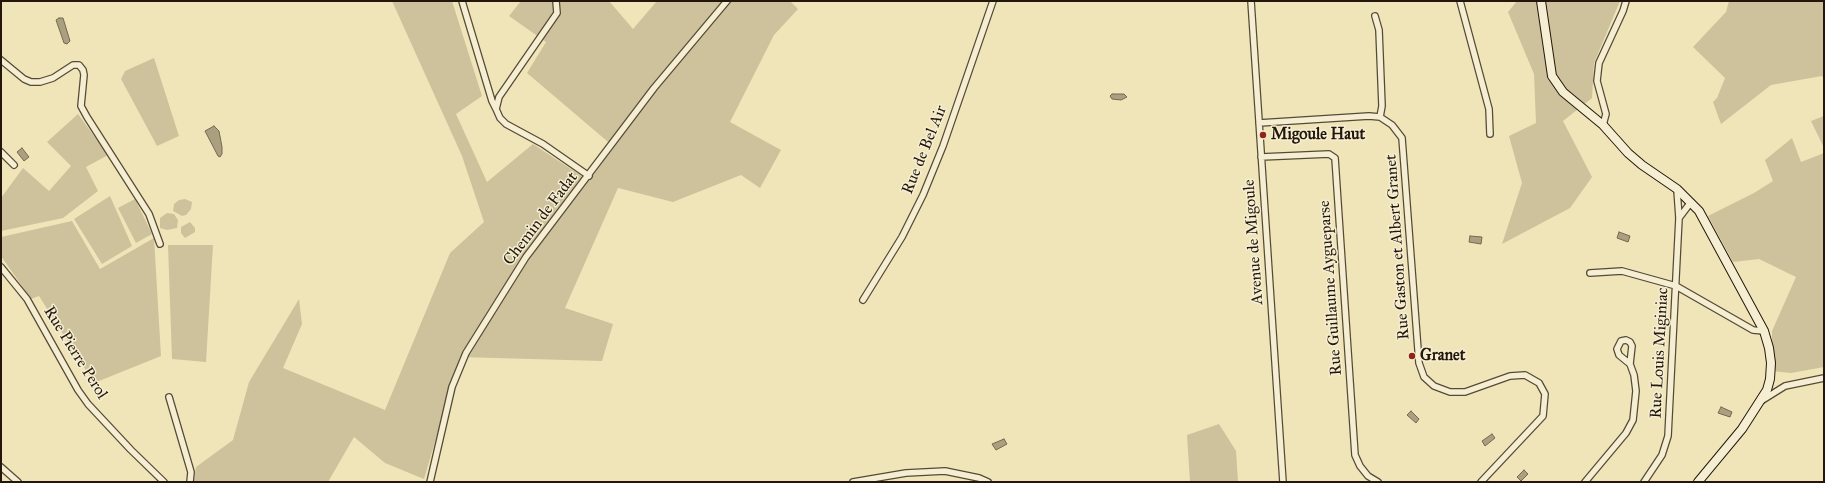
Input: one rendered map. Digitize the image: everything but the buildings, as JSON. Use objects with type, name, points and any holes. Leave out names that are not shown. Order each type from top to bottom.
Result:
[{"type":"street","points":[[462,1],[490,95],[500,118],[506,124],[543,144],[589,176]]},
{"type":"street","points":[[496,109],[499,97],[557,13],[556,1]]},
{"type":"street","name":"Chemin de Fadat","points":[[430,482],[452,387],[466,353],[526,258],[654,88],[727,1]]},
{"type":"street","name":"Rue de Bel Air","points":[[863,300],[902,237],[923,195],[943,146],[993,1]]},
{"type":"street","name":"Avenue de Migoule","points":[[1251,1],[1283,482]]},
{"type":"street","points":[[1460,1],[1489,109],[1490,134]]},
{"type":"street","points":[[1541,1],[1552,76],[1562,92],[1603,125],[1633,157],[1677,189],[1699,211],[1764,331],[1769,348],[1771,363],[1770,379],[1761,401],[1742,429],[1698,482]]},
{"type":"street","points":[[1603,125],[1606,114],[1597,81],[1599,63],[1623,11],[1626,1]]},
{"type":"street","points":[[1259,123],[1369,116],[1380,117],[1382,106],[1379,30],[1375,16]]},
{"type":"street","points":[[1,60],[24,79],[40,82],[53,78],[73,65],[79,65],[83,70],[84,75],[81,106],[149,214],[160,244]]},
{"type":"street","name":"Rue Gaston et Albert Granet","points":[[1380,117],[1392,125],[1402,138],[1419,363],[1424,377],[1434,386],[1450,392],[1465,392],[1510,376],[1525,375],[1539,383],[1545,394],[1543,416],[1481,482]]},
{"type":"street","points":[[1,152],[14,165]]},
{"type":"street","name":"Rue Guillaume Aygueparse","points":[[1261,157],[1329,154],[1335,158],[1355,455],[1360,466],[1368,476],[1378,482]]},
{"type":"street","name":"Rue Louis Miginiac","points":[[1644,482],[1662,455],[1668,436],[1679,218],[1677,189]]},
{"type":"street","points":[[1679,218],[1691,202]]},
{"type":"street","name":"Rue Pierre Perol","points":[[1,267],[27,299],[78,390],[88,404],[131,450],[164,482]]},
{"type":"street","points":[[1590,273],[1622,271],[1676,286],[1753,330],[1764,331]]},
{"type":"street","points":[[1585,482],[1626,433],[1633,420],[1636,391],[1634,375],[1630,364]]},
{"type":"street","points":[[1761,401],[1785,386],[1824,378]]},
{"type":"street","points":[[169,397],[191,472],[190,482]]},
{"type":"street","points":[[1,466],[18,482]]},
{"type":"street","points":[[853,480],[906,473],[944,471],[978,478],[988,482]]},
{"type":"shaded area","points":[[392,1],[452,1],[482,96],[456,114],[487,182],[533,144],[589,181],[614,147],[527,73],[546,42],[509,16],[521,1],[609,1],[633,29],[657,1],[790,1],[798,9],[774,35],[730,122],[781,150],[760,188],[741,175],[673,202],[618,188],[565,308],[613,324],[602,361],[460,357],[424,479],[385,463],[354,437],[328,482],[194,482],[196,467],[233,440],[249,382],[299,299],[302,324],[283,368],[385,410],[450,253],[484,222],[462,156]]},
{"type":"shaded area","points":[[1517,1],[1620,1],[1594,63],[1592,98],[1563,121],[1592,177],[1570,208],[1502,244],[1522,183],[1509,136],[1536,123],[1534,74],[1508,12]]},
{"type":"shaded area","points":[[1729,1],[1824,1],[1824,80],[1822,76],[1771,85],[1721,124],[1713,102],[1717,98],[1725,78],[1693,47],[1726,12]]},
{"type":"shaded area","points":[[63,18],[70,41],[67,44],[64,43],[56,20]]},
{"type":"shaded area","points":[[154,58],[179,136],[157,146],[121,79],[125,71]]},
{"type":"shaded area","points":[[1112,94],[1124,94],[1127,97],[1121,100],[1112,99],[1110,96]]},
{"type":"shaded area","points":[[78,114],[108,155],[86,167],[98,191],[63,218],[1,231],[1,198],[23,168],[49,191],[71,166],[47,142]]},
{"type":"shaded area","points":[[1824,116],[1824,148],[1811,121]]},
{"type":"shaded area","points":[[214,126],[219,131],[222,147],[222,154],[220,157],[218,156],[205,131]]},
{"type":"shaded area","points":[[1792,138],[1801,162],[1824,153],[1824,367],[1791,373],[1772,371],[1772,331],[1796,277],[1759,259],[1733,262],[1708,216],[1754,193],[1773,181],[1765,160]]},
{"type":"shaded area","points":[[22,148],[29,157],[24,161],[17,152]]},
{"type":"shaded area","points":[[110,196],[132,246],[102,264],[74,219]]},
{"type":"shaded area","points":[[135,199],[152,234],[136,243],[118,208]]},
{"type":"shaded area","points":[[185,199],[192,202],[191,209],[186,215],[182,216],[173,211],[174,204],[179,200]]},
{"type":"shaded area","points":[[167,213],[174,214],[178,220],[177,228],[167,230],[160,228],[160,218]]},
{"type":"shaded area","points":[[72,221],[100,269],[154,238],[161,356],[94,383],[39,296],[31,299],[1,256],[1,237]]},
{"type":"shaded area","points":[[190,222],[195,228],[195,232],[185,238],[181,233],[181,227]]},
{"type":"shaded area","points":[[1619,232],[1630,236],[1628,242],[1617,238]]},
{"type":"shaded area","points":[[1470,236],[1482,237],[1481,244],[1469,242]]},
{"type":"shaded area","points":[[168,245],[213,245],[206,362],[172,359]]},
{"type":"shaded area","points":[[1721,407],[1732,412],[1730,417],[1718,413]]},
{"type":"shaded area","points":[[1411,411],[1419,419],[1416,423],[1407,415]]},
{"type":"shaded area","points":[[1219,424],[1236,451],[1238,482],[1190,482],[1187,435]]},
{"type":"shaded area","points":[[1492,434],[1495,438],[1485,446],[1482,441]]},
{"type":"shaded area","points":[[1004,439],[1007,444],[996,450],[992,444]]},
{"type":"shaded area","points":[[1524,470],[1528,474],[1521,481],[1517,477]]},
{"type":"place","name":"Migoule Haut","points":[[1263,135]]},
{"type":"place","name":"Granet","points":[[1412,356]]}]
